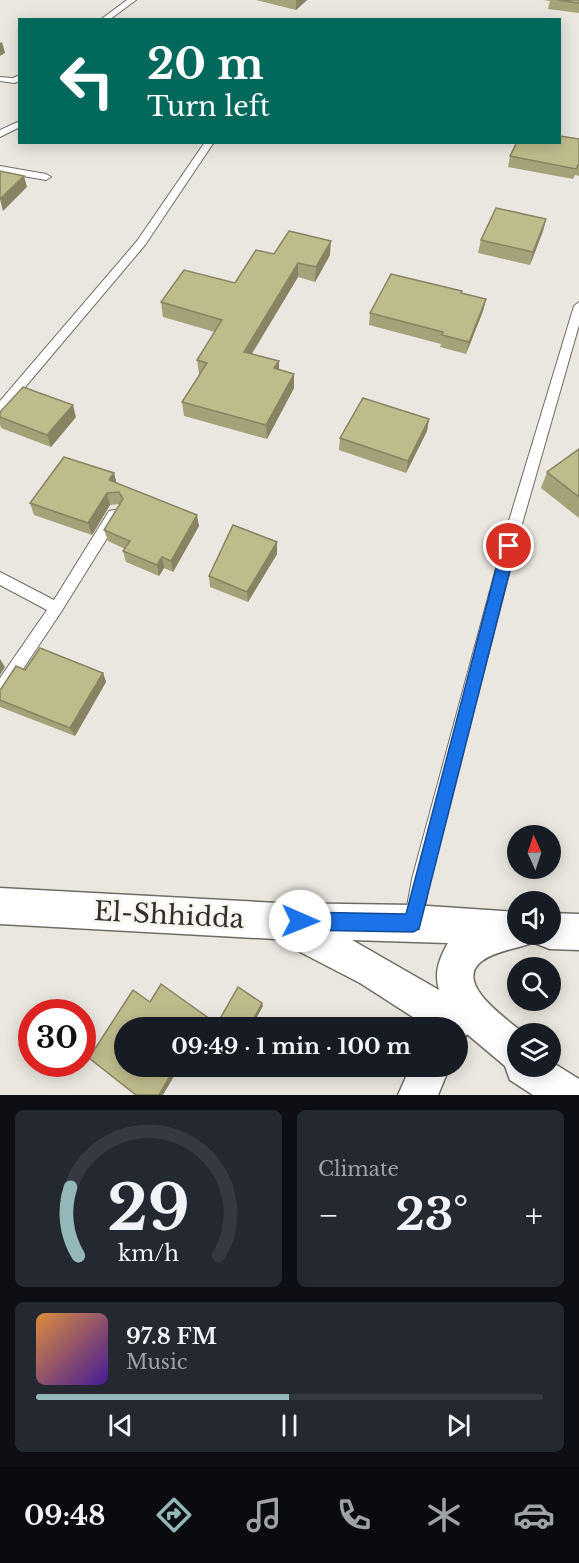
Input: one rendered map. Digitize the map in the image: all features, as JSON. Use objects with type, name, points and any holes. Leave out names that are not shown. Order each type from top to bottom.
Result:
[{"type":"street","name":"El-Shhidda","points":[[0,906],[278,921],[413,923],[507,930]]},
{"type":"street","points":[[278,921],[373,970],[441,1017]]},
{"type":"street","points":[[561,931],[579,932]]},
{"type":"street","points":[[507,934],[475,943],[462,954],[455,964],[455,981],[462,999],[474,1015],[507,1043]]},
{"type":"street","points":[[468,1034],[507,1056]]},
{"type":"street","points":[[418,1095],[426,1077]]},
{"type":"street","points":[[541,1077],[568,1095]]},
{"type":"street","points":[[548,1077],[568,1095]]},
{"type":"lane","points":[[106,18],[132,0]]},
{"type":"lane","points":[[0,79],[18,80]]},
{"type":"lane","points":[[0,134],[18,124]]},
{"type":"lane","points":[[0,409],[141,243],[209,144]]},
{"type":"lane","points":[[0,169],[46,177]]},
{"type":"lane","points":[[413,923],[421,879],[514,524],[579,306]]},
{"type":"lane","points":[[0,691],[56,608],[117,510]]},
{"type":"lane","points":[[0,578],[56,608]]},
{"type":"building","points":[[558,0],[579,0],[579,3]]},
{"type":"building","points":[[561,136],[579,139],[579,165],[576,169],[510,156],[516,144],[561,144]]},
{"type":"building","points":[[0,171],[24,176],[0,199]]},
{"type":"building","points":[[496,208],[546,219],[533,252],[481,240]]},
{"type":"building","points":[[289,231],[331,241],[316,267],[298,263],[244,352],[279,361],[274,368],[294,374],[266,425],[182,402],[207,363],[197,360],[222,320],[161,302],[184,270],[235,283],[256,250],[274,254]]},
{"type":"building","points":[[391,274],[486,299],[469,342],[442,335],[443,332],[370,313]]},
{"type":"building","points":[[23,387],[73,405],[47,435],[0,417],[0,412]]},
{"type":"building","points":[[363,398],[429,419],[408,461],[340,438]]},
{"type":"building","points":[[579,449],[579,497],[547,472]]},
{"type":"building","points":[[64,457],[114,473],[109,480],[197,515],[171,561],[162,557],[157,565],[123,551],[130,541],[104,530],[123,499],[119,492],[107,493],[88,523],[30,503]]},
{"type":"building","points":[[233,525],[277,542],[247,592],[209,576]]},
{"type":"building","points":[[40,648],[103,673],[70,728],[0,700],[0,689],[16,666],[25,670]]},
{"type":"building","points":[[161,984],[207,1017],[116,1017],[133,990],[150,1002]]},
{"type":"building","points":[[238,987],[262,1003],[255,1017],[221,1017]]},
{"type":"building","points":[[114,1019],[114,1077],[170,1077],[159,1095],[136,1095],[96,1064],[96,1047]]},
{"type":"route","points":[[300,921],[413,923],[421,879],[509,546]]}]
